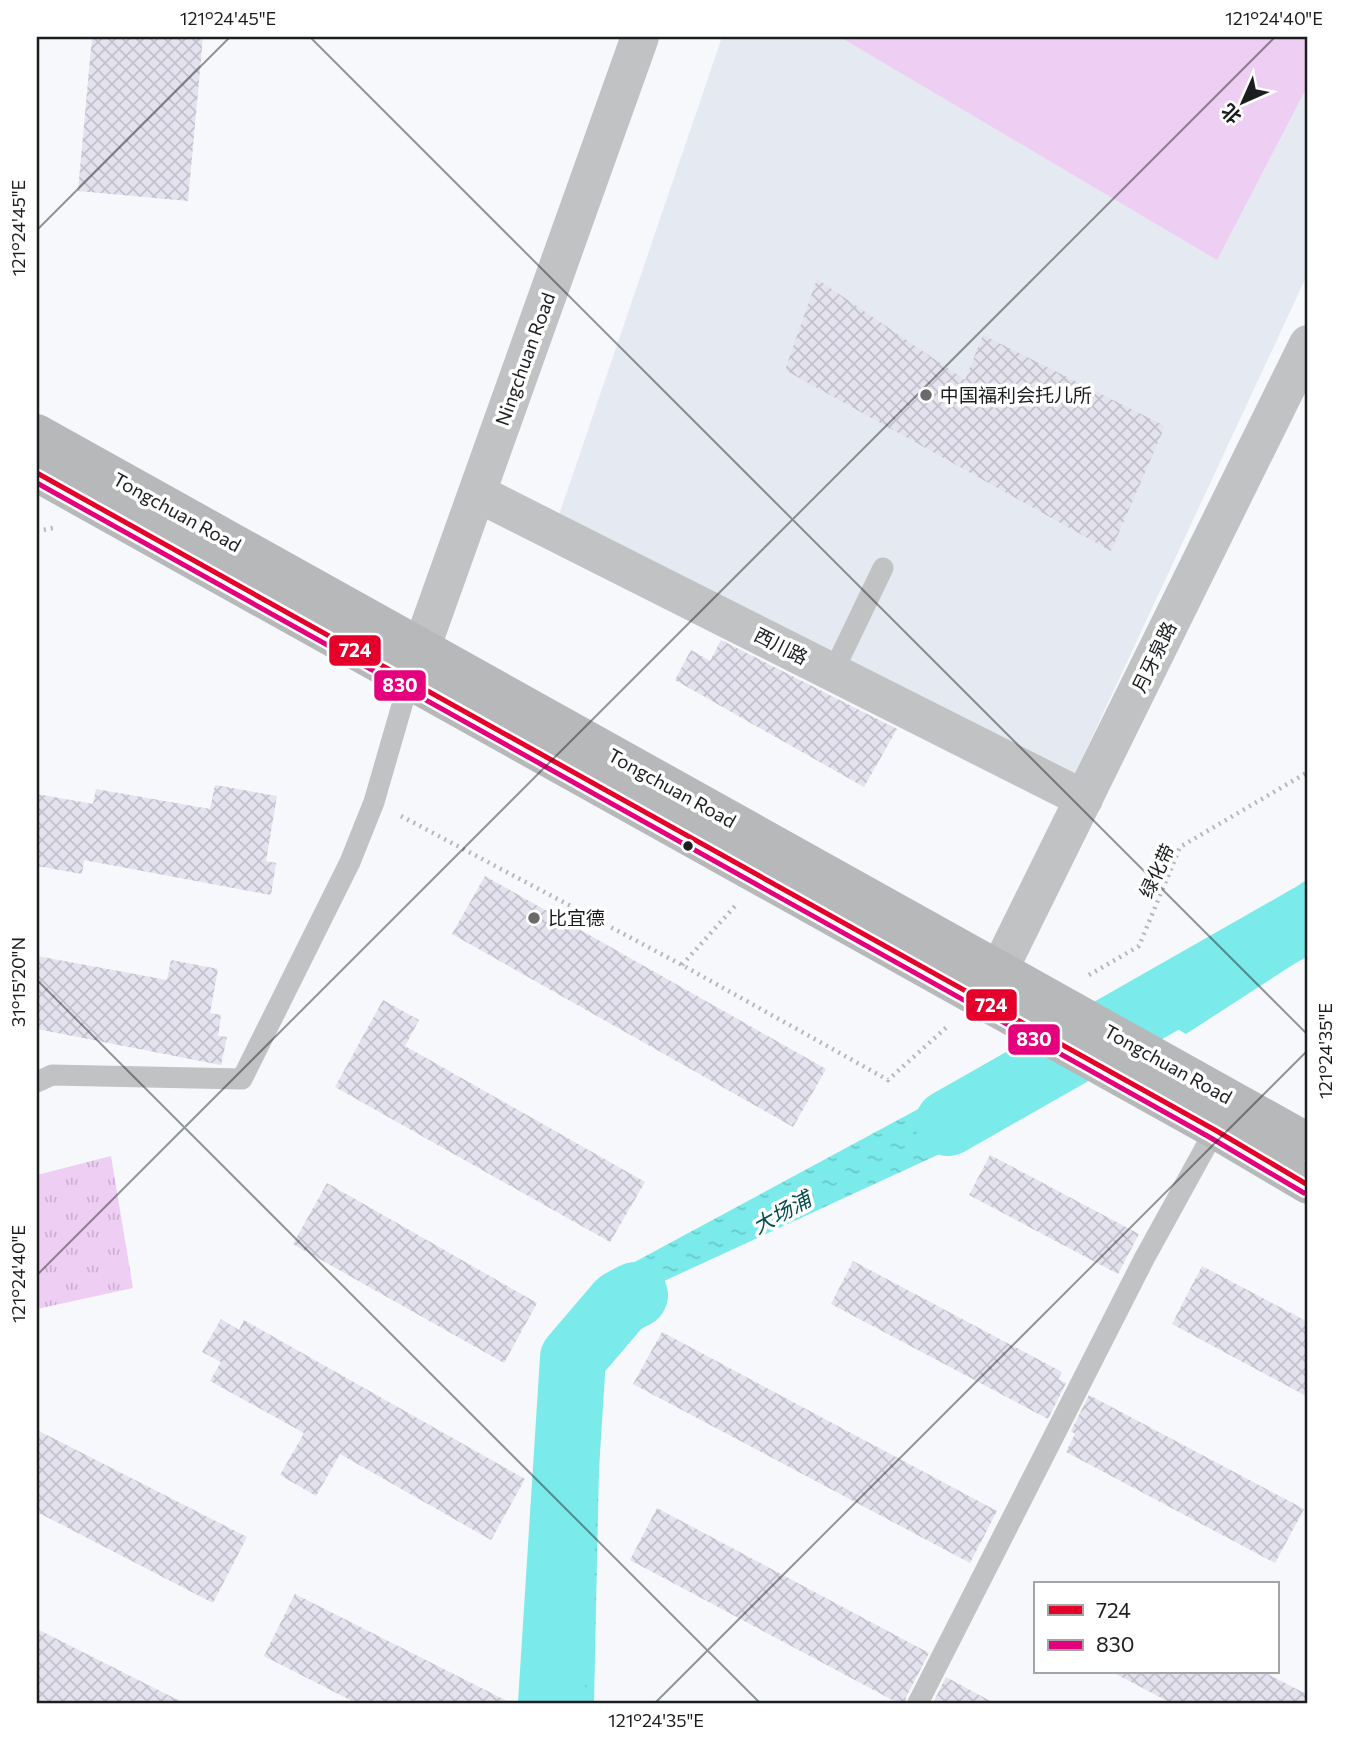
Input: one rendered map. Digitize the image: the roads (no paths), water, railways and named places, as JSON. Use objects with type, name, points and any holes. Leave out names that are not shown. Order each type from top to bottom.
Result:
[{"type":"main road","name":"Tongchuan Road","points":[[37,433],[761,877],[989,985],[1143,1050],[1308,1142]]},
{"type":"main road","name":"Tongchuan Road","points":[[37,472],[415,664],[989,985]]},
{"type":"main road","name":"Tongchuan Road","points":[[1048,1011],[1108,1070],[1308,1185]]},
{"type":"street","name":"Ningchuan Road","points":[[415,664],[640,37]]},
{"type":"street","name":"月牙泉路","points":[[989,985],[1084,799],[1308,344]]},
{"type":"street","name":"西川路","points":[[477,493],[1084,799]]},
{"type":"lane","points":[[833,672],[883,568]]},
{"type":"lane","points":[[37,1082],[52,1075],[242,1079],[350,862],[374,802],[415,664]]},
{"type":"lane","points":[[918,1703],[1144,1259],[1215,1130]]},
{"type":"water","points":[[1308,879],[1308,955],[1186,1034],[1118,995],[1221,936]]},
{"type":"water","points":[[1028,1078],[1053,1089],[970,1140],[638,1293],[601,1370],[594,1703],[551,1703],[573,1358],[618,1271],[935,1100]]},
{"type":"waterway","name":"大场浦","points":[[948,1123],[1308,918]]},
{"type":"waterway","name":"大场浦","points":[[551,1703],[573,1358],[620,1303],[635,1295]]},
{"type":"place","name":"中国福利会托儿所","points":[[926,395]]},
{"type":"place","name":"比宜德","points":[[534,918]]}]
